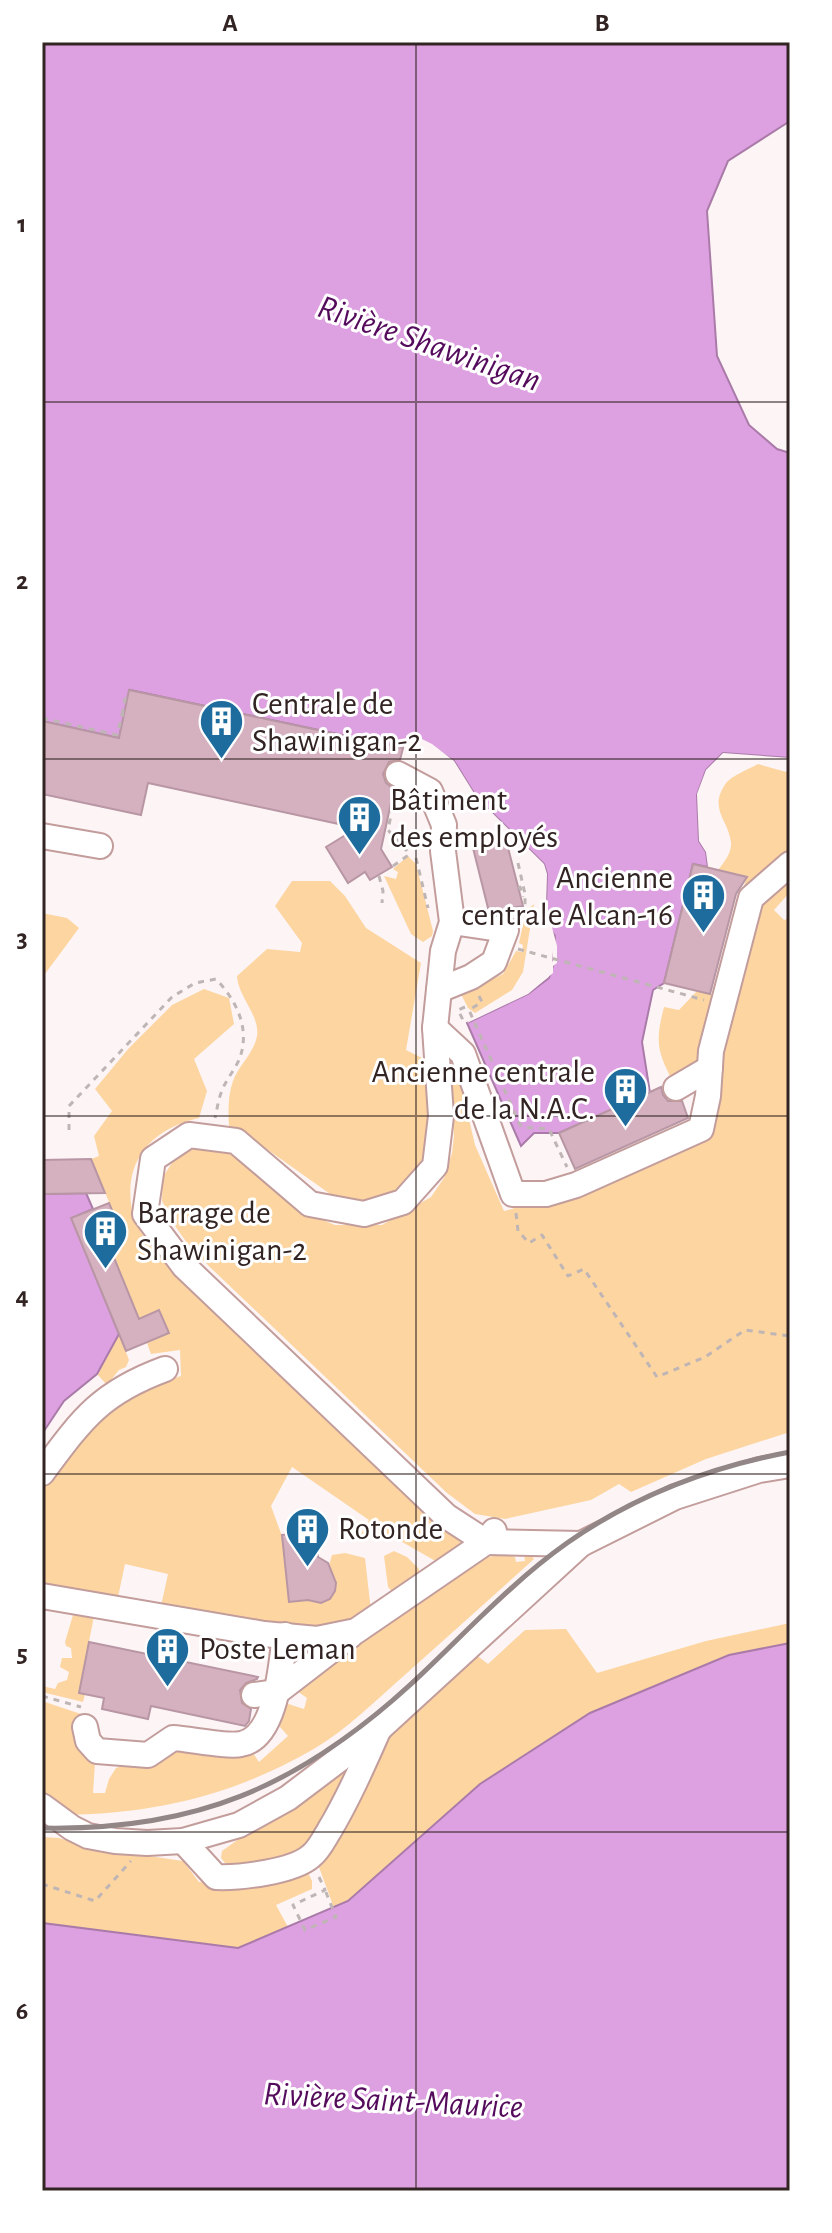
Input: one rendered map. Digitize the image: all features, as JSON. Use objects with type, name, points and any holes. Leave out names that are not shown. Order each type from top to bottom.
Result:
[{"type":"street","points":[[398,774],[430,791],[444,825],[443,851],[452,922],[443,951],[450,994]]},
{"type":"street","points":[[42,836],[100,846]]},
{"type":"street","points":[[435,1028],[463,1054],[513,1194],[546,1194],[576,1185],[633,1155],[701,1129],[711,1051],[751,898],[789,867]]},
{"type":"street","points":[[452,922],[517,913]]},
{"type":"street","points":[[517,913],[494,962],[450,994],[435,1028],[441,1116],[435,1166],[403,1202],[364,1214],[310,1204],[236,1141],[189,1135],[153,1159],[145,1214],[184,1266],[446,1516],[486,1542],[581,1544]]},
{"type":"street","points":[[676,1088],[710,1068]]},
{"type":"street","points":[[42,1473],[85,1417],[112,1393],[132,1381],[165,1369]]},
{"type":"street","points":[[42,1806],[88,1836],[115,1841],[183,1841],[239,1825],[288,1798],[378,1730],[581,1544],[675,1497],[759,1470],[790,1465]]},
{"type":"street","points":[[266,1694],[486,1542]]},
{"type":"street","points":[[42,1596],[249,1632],[317,1639],[356,1631]]},
{"type":"street","points":[[85,1727],[88,1741],[97,1751],[148,1755],[173,1738],[242,1744],[260,1734],[266,1694],[285,1635]]},
{"type":"street","points":[[183,1841],[216,1877],[239,1878],[298,1864],[311,1857],[347,1801],[378,1730]]},
{"type":"path","points":[[42,718],[117,735],[127,699]]},
{"type":"path","points":[[382,834],[388,830],[391,811]]},
{"type":"path","points":[[388,830],[409,852],[393,866]]},
{"type":"path","points":[[416,858],[429,910]]},
{"type":"path","points":[[518,863],[525,894],[517,913],[692,996]]},
{"type":"path","points":[[379,876],[382,903]]},
{"type":"path","points":[[69,1130],[69,1106],[172,997],[195,983],[216,979],[229,992],[240,1015],[245,1038],[238,1060],[221,1091],[211,1138]]},
{"type":"path","points":[[450,994],[465,1007],[468,1015],[462,1018],[458,1010],[465,1007]]},
{"type":"path","points":[[471,997],[479,996],[482,1002],[469,1010],[521,1127],[549,1129],[560,1154],[566,1150]]},
{"type":"path","points":[[515,1209],[518,1231],[529,1243],[542,1235],[568,1276],[584,1269],[657,1377],[705,1357],[745,1330],[790,1336]]},
{"type":"path","points":[[42,1696],[87,1709],[85,1727]]},
{"type":"path","points":[[42,1884],[95,1901],[147,1843]]},
{"type":"path","points":[[311,1857],[325,1890],[336,1917],[305,1930],[293,1905],[325,1890]]},
{"type":"shaded area","points":[[758,764],[790,773],[790,853],[757,885],[744,888],[746,877],[718,870],[731,846],[719,800],[729,780]]},
{"type":"shaded area","points":[[408,856],[416,864],[433,931],[432,936],[423,942],[411,934],[384,876],[396,879],[398,872],[393,869]]},
{"type":"shaded area","points":[[790,877],[790,892],[774,910],[784,920],[790,918],[790,1432],[706,1459],[631,1492],[619,1484],[591,1500],[505,1519],[475,1514],[447,1493],[192,1250],[162,1201],[163,1177],[175,1158],[194,1149],[215,1147],[237,1158],[305,1213],[335,1225],[382,1225],[431,1197],[444,1178],[454,1136],[448,1063],[454,1064],[458,1072],[475,1145],[504,1211],[533,1202],[551,1207],[703,1138],[757,908]]},
{"type":"shaded area","points":[[292,881],[330,881],[345,896],[366,928],[421,963],[406,1050],[422,1058],[431,1134],[427,1153],[407,1183],[387,1198],[368,1204],[340,1201],[244,1133],[229,1126],[233,1081],[257,1036],[255,1021],[237,976],[267,949],[300,952],[302,943],[275,906]]},
{"type":"shaded area","points":[[534,904],[523,972],[512,990],[475,1013],[468,1008],[461,994],[503,974],[516,951],[522,952],[523,945],[519,943],[526,911]]},
{"type":"shaded area","points":[[42,913],[67,918],[79,928],[42,978]]},
{"type":"shaded area","points":[[204,989],[229,998],[234,1024],[194,1059],[207,1091],[199,1118],[166,1130],[143,1151],[136,1164],[130,1196],[136,1223],[152,1248],[461,1543],[446,1563],[439,1563],[390,1535],[367,1537],[361,1534],[369,1520],[292,1467],[271,1506],[305,1599],[321,1603],[330,1599],[336,1583],[333,1575],[327,1572],[332,1555],[345,1553],[365,1558],[371,1611],[354,1622],[305,1631],[161,1606],[168,1574],[125,1564],[118,1597],[42,1589],[42,1487],[85,1429],[122,1394],[181,1376],[180,1350],[151,1354],[147,1343],[169,1333],[159,1310],[139,1319],[99,1221],[114,1214],[91,1159],[99,1156],[94,1136],[112,1111],[95,1089],[129,1048],[172,1005]]},
{"type":"shaded area","points":[[697,991],[718,996],[705,1056],[673,1082],[659,1046],[664,1007],[679,1010]]},
{"type":"shaded area","points":[[119,1334],[129,1360],[107,1385],[97,1374]]},
{"type":"shaded area","points":[[394,1551],[407,1557],[419,1569],[419,1582],[397,1597],[388,1587],[384,1556]]},
{"type":"shaded area","points":[[524,1553],[530,1553],[534,1559],[361,1714],[325,1742],[283,1766],[194,1799],[133,1810],[67,1815],[42,1792],[42,1701],[81,1714],[81,1728],[95,1763],[93,1793],[105,1793],[116,1768],[176,1749],[193,1747],[253,1753],[259,1762],[288,1736],[273,1719],[282,1702],[304,1709],[307,1698],[297,1688],[475,1562],[500,1555],[515,1557],[516,1562],[525,1561]]},
{"type":"shaded area","points":[[78,1610],[95,1611],[79,1693],[85,1694],[83,1702],[42,1692],[42,1686],[55,1689],[58,1683],[67,1680],[69,1672],[60,1667],[62,1658],[72,1658],[71,1648],[65,1642],[73,1615]]},
{"type":"shaded area","points":[[790,1623],[790,1643],[729,1655],[480,1784],[348,1901],[334,1908],[316,1859],[386,1734],[470,1650],[488,1664],[525,1630],[566,1629],[597,1673],[706,1641]]},
{"type":"shaded area","points":[[360,1753],[309,1853],[229,1868],[221,1858],[222,1851]]},
{"type":"shaded area","points":[[42,1837],[183,1861],[199,1882],[231,1884],[305,1866],[312,1889],[276,1905],[288,1927],[238,1948],[42,1923]]},
{"type":"water","name":"Rivière Shawinigan","points":[[42,42],[790,42],[790,121],[728,161],[707,211],[717,356],[749,425],[777,449],[790,453],[790,758],[723,753],[706,770],[697,795],[699,841],[706,852],[708,867],[693,864],[664,983],[653,990],[642,1042],[650,1093],[559,1133],[534,1133],[521,1146],[467,1023],[528,994],[549,978],[555,936],[546,905],[547,874],[544,864],[477,798],[454,761],[412,734],[403,748],[130,690],[119,738],[42,721]]},
{"type":"water","points":[[86,1193],[93,1209],[72,1218],[119,1334],[97,1374],[64,1401],[42,1434],[42,1194]]},
{"type":"water","name":"Rivière Saint-Maurice","points":[[790,1643],[790,2191],[42,2191],[42,1923],[238,1948],[348,1901],[480,1784],[590,1713],[729,1655]]},
{"type":"pier","points":[[412,734],[432,744],[454,761],[477,798],[544,864],[547,874],[546,905],[557,946],[557,963],[553,966],[553,973],[528,994],[467,1023],[473,1016],[526,991],[549,971],[553,946],[542,906],[542,870],[472,796],[451,764],[430,747],[413,739],[407,749],[403,748]]},
{"type":"pier","points":[[723,753],[790,758],[790,762],[725,757],[710,772],[701,795],[703,840],[710,851],[712,868],[708,867],[706,852],[699,841],[697,794],[706,770]]},
{"type":"building","name":"Centrale de Shawinigan-2","points":[[129,690],[403,748],[400,760],[389,762],[383,774],[386,783],[394,789],[381,849],[392,867],[370,880],[365,872],[348,883],[326,847],[357,828],[148,783],[141,815],[42,794],[42,721],[119,738]]},
{"type":"building","points":[[506,840],[523,906],[489,912],[473,848]]},
{"type":"building","name":"Ancienne centrale Alcan-16","points":[[693,864],[747,877],[736,894],[710,994],[664,983]]},
{"type":"building","name":"Ancienne centrale de la N.A.C.","points":[[661,1087],[668,1101],[682,1101],[688,1118],[575,1169],[559,1133]]},
{"type":"building","points":[[91,1159],[105,1193],[42,1194],[42,1160]]},
{"type":"building","points":[[109,1203],[114,1215],[99,1221],[139,1319],[159,1310],[169,1333],[126,1351],[71,1218]]},
{"type":"building","name":"Rotonde","points":[[315,1532],[318,1557],[328,1563],[336,1583],[335,1591],[330,1599],[321,1603],[308,1600],[289,1602],[282,1535]]},
{"type":"building","name":"Poste Leman","points":[[89,1642],[258,1677],[240,1690],[242,1703],[251,1709],[249,1721],[245,1726],[151,1706],[148,1719],[102,1709],[104,1698],[79,1693]]},
{"type":"railway","points":[[42,1828],[97,1827],[196,1811],[241,1796],[285,1776],[368,1721],[525,1576],[593,1526],[646,1498],[702,1475],[790,1452]]},
{"type":"place","name":"Centrale de Shawinigan-2","points":[[221,761]]},
{"type":"place","name":"Bâtiment des employés","points":[[359,857]]},
{"type":"place","name":"Ancienne centrale Alcan-16","points":[[704,935]]},
{"type":"place","name":"Ancienne centrale de la N.A.C.","points":[[626,1129]]},
{"type":"place","name":"Barrage de Shawinigan-2","points":[[106,1270]]},
{"type":"place","name":"Rotonde","points":[[307,1568]]},
{"type":"place","name":"Poste Leman","points":[[168,1688]]}]
